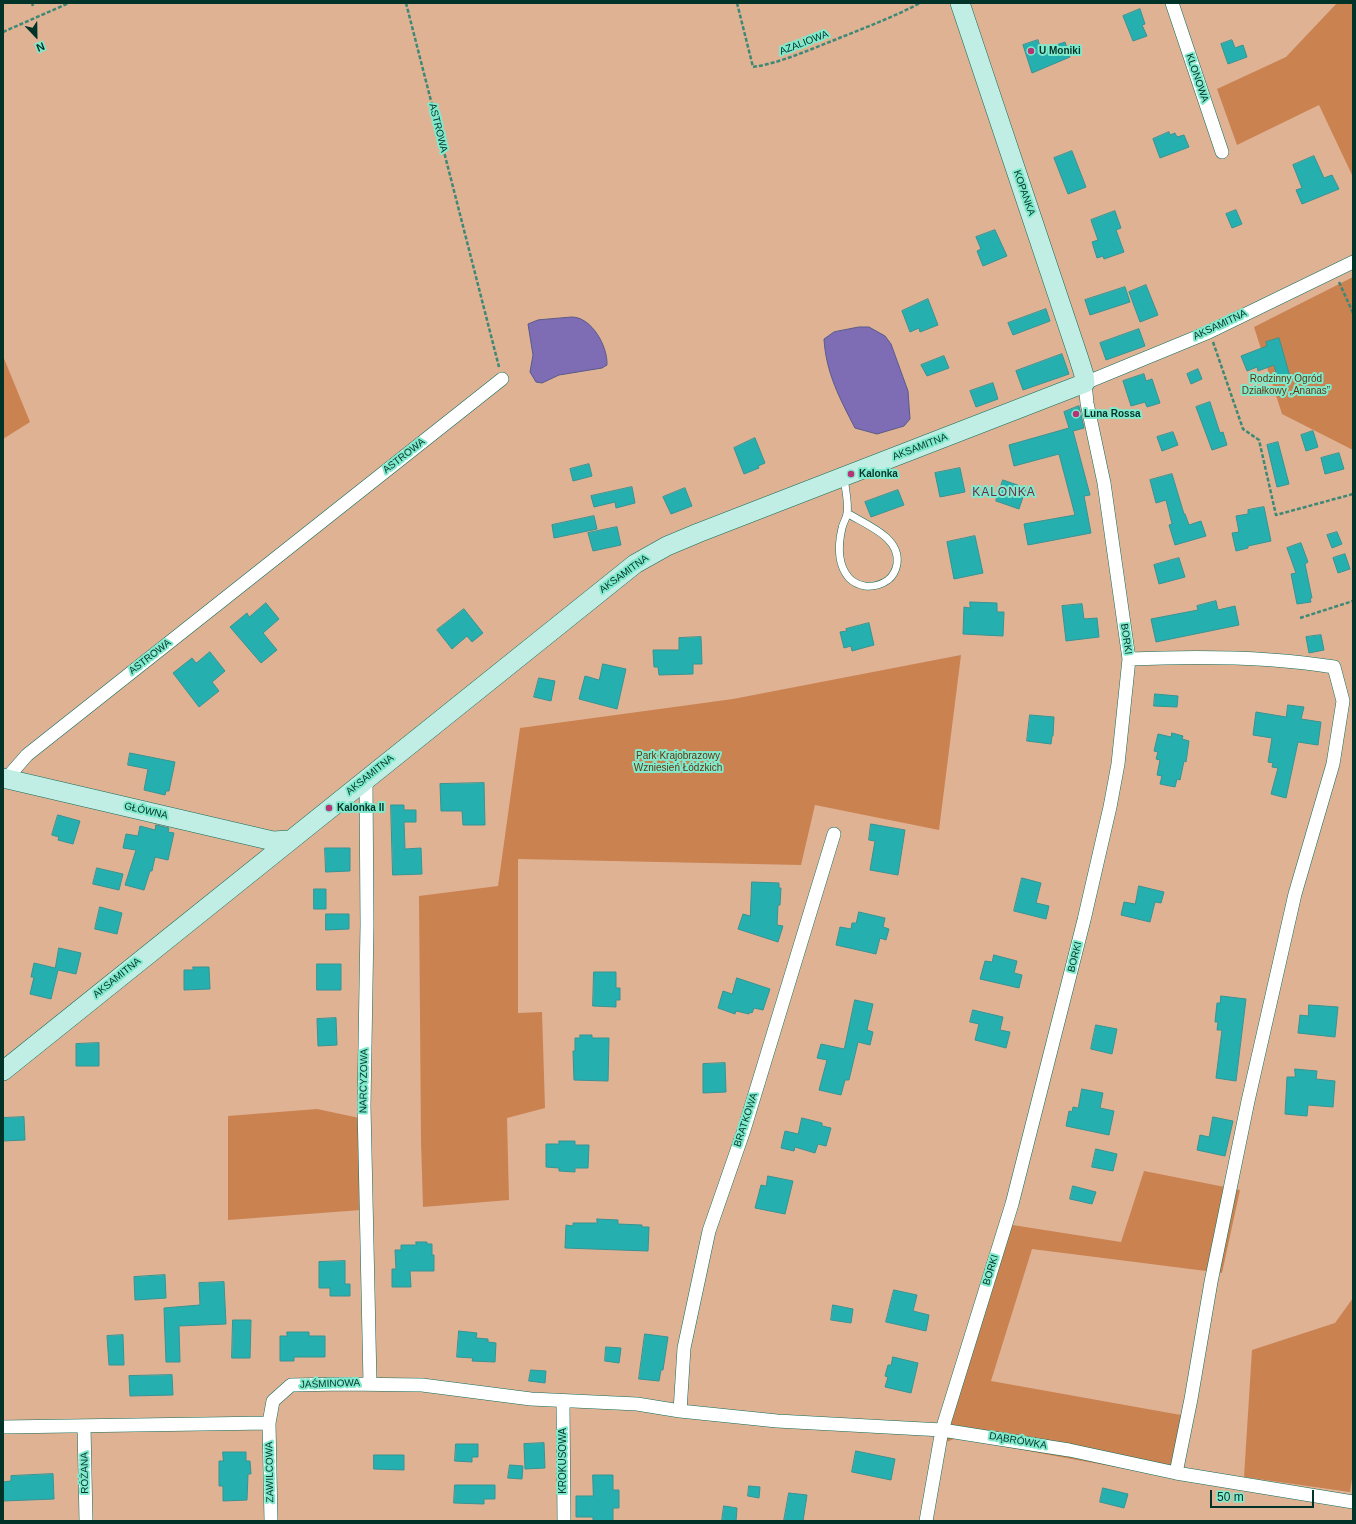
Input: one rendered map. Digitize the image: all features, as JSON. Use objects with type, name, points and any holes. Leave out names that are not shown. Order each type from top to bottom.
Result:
[{"type":"street","name":"KOPANKA","points":[[960,3],[1079,359],[1085,383]]},
{"type":"street","name":"KLONOWA","points":[[1172,3],[1222,152]]},
{"type":"street","name":"AKSAMITNA","points":[[3,1071],[366,778],[644,558],[682,539],[1085,383],[1203,334],[1353,262]]},
{"type":"street","name":"ASTROWA","points":[[5,779],[27,755],[502,379]]},
{"type":"street","name":"BORKI","points":[[926,1521],[942,1430],[1012,1204],[1084,920],[1110,807],[1118,764],[1129,659],[1104,483],[1087,403],[1085,383]]},
{"type":"street","points":[[1129,659],[1183,657],[1306,662],[1334,667],[1343,701],[1333,764],[1295,894],[1248,1101],[1211,1282],[1191,1399],[1176,1473]]},
{"type":"street","name":"NARCYZOWA","points":[[366,778],[367,925],[364,1106],[370,1383]]},
{"type":"street","name":"GŁÓWNA","points":[[5,779],[273,841],[289,840]]},
{"type":"street","name":"BRATKOWA","points":[[680,1411],[684,1348],[709,1231],[744,1130],[834,834]]},
{"type":"street","name":"JAŚMINOWA","points":[[269,1423],[273,1401],[292,1386],[370,1383],[422,1385],[532,1399],[637,1404],[680,1411]]},
{"type":"street","name":"KROKUSOWA","points":[[563,1401],[564,1521]]},
{"type":"street","name":"DĄBRÓWKA","points":[[680,1411],[776,1421],[942,1430],[1069,1450],[1176,1473],[1353,1502]]},
{"type":"street","points":[[3,1427],[269,1423]]},
{"type":"street","name":"ZAWILCOWA","points":[[269,1423],[271,1521]]},
{"type":"street","name":"RÓŻANA","points":[[84,1426],[86,1521]]},
{"type":"lane","points":[[844,477],[847,513],[842,527],[839,552],[841,563],[845,573],[851,580],[860,586],[883,584],[890,578],[896,569],[897,552],[885,536],[847,513]]},
{"type":"path","points":[[3,32],[69,3]]},
{"type":"path","name":"ASTROWA","points":[[406,3],[502,379]]},
{"type":"path","name":"AZALIOWA","points":[[737,3],[753,67],[766,65],[798,54],[903,12],[920,3]]},
{"type":"path","points":[[1340,283],[1353,313]]},
{"type":"path","points":[[1215,346],[1243,429],[1259,440],[1276,515],[1353,494]]},
{"type":"path","points":[[1300,618],[1353,601]]},
{"type":"green space","name":"Park Krajobrazowy Wzniesień Łódzkich","points":[[3,3],[1353,3],[1353,1521],[3,1521]]},
{"type":"green space","points":[[1337,3],[1353,3],[1353,177],[1319,105],[1237,145],[1217,89],[1286,57]]},
{"type":"green space","name":"Rodzinny Ogród Działkowy „Ananas”","points":[[1353,277],[1353,450],[1282,414],[1254,327]]},
{"type":"green space","points":[[3,356],[30,422],[3,439]]},
{"type":"green space","points":[[961,655],[939,830],[815,805],[801,865],[518,859],[518,1013],[542,1012],[545,1108],[507,1118],[509,1200],[423,1207],[419,896],[498,886],[520,728],[733,699]]},
{"type":"green space","points":[[317,1109],[364,1119],[361,1210],[228,1220],[228,1116]]},
{"type":"green space","points":[[1144,1171],[1240,1190],[1222,1273],[1032,1249],[991,1381],[1192,1417],[1181,1479],[957,1438],[946,1442],[939,1428],[1006,1224],[1121,1242]]},
{"type":"green space","points":[[1353,1298],[1353,1472],[1350,1492],[1244,1477],[1252,1350],[1335,1323]]},
{"type":"shaded area","points":[[572,317],[579,318],[592,327],[602,342],[607,358],[607,365],[602,368],[559,375],[542,383],[536,382],[530,372],[533,355],[528,324],[538,320]]},
{"type":"shaded area","points":[[859,327],[869,327],[885,336],[891,344],[908,391],[910,419],[904,426],[877,434],[855,428],[839,396],[828,363],[824,339],[834,332]]},
{"type":"building","points":[[1140,9],[1145,24],[1142,25],[1147,36],[1133,41],[1123,16]]},
{"type":"building","points":[[1038,40],[1041,50],[1065,42],[1070,57],[1032,73],[1023,45]]},
{"type":"building","points":[[1232,40],[1235,48],[1243,45],[1247,57],[1228,64],[1221,44]]},
{"type":"building","points":[[1169,132],[1170,135],[1175,133],[1177,137],[1184,135],[1189,147],[1160,158],[1153,139]]},
{"type":"building","points":[[1072,151],[1086,187],[1068,194],[1054,158]]},
{"type":"building","points":[[1314,156],[1324,178],[1332,175],[1339,189],[1302,204],[1296,190],[1302,188],[1293,165]]},
{"type":"building","points":[[1236,210],[1242,224],[1232,228],[1226,214]]},
{"type":"building","points":[[1115,211],[1121,228],[1116,230],[1124,252],[1104,259],[1103,256],[1097,258],[1092,242],[1098,240],[1091,220]]},
{"type":"building","points":[[995,230],[1007,256],[983,266],[977,251],[981,249],[976,237]]},
{"type":"building","points":[[1146,285],[1158,315],[1140,322],[1129,292]]},
{"type":"building","points":[[1125,287],[1130,302],[1090,315],[1085,300]]},
{"type":"building","points":[[928,299],[938,325],[920,332],[919,328],[910,332],[902,311]]},
{"type":"building","points":[[1046,309],[1050,321],[1013,335],[1008,323]]},
{"type":"building","points":[[1139,329],[1145,346],[1106,360],[1100,343]]},
{"type":"building","points":[[1279,338],[1291,380],[1279,384],[1274,365],[1258,371],[1257,367],[1247,371],[1241,356],[1267,346],[1266,342]]},
{"type":"building","points":[[1062,354],[1069,374],[1023,390],[1016,371]]},
{"type":"building","points":[[944,356],[949,368],[927,376],[921,365]]},
{"type":"building","points":[[1198,369],[1202,379],[1191,384],[1187,374]]},
{"type":"building","points":[[1144,374],[1146,381],[1152,379],[1160,403],[1147,407],[1145,402],[1131,406],[1123,381]]},
{"type":"building","points":[[993,383],[998,399],[976,407],[970,391]]},
{"type":"building","points":[[1210,402],[1220,433],[1223,432],[1227,445],[1212,450],[1196,407]]},
{"type":"building","points":[[1079,406],[1084,428],[1073,431],[1090,495],[1084,496],[1091,533],[1028,545],[1024,524],[1075,515],[1059,454],[1014,466],[1009,445],[1069,428],[1064,412]]},
{"type":"building","points":[[1313,431],[1318,447],[1306,451],[1301,435]]},
{"type":"building","points":[[1173,432],[1178,445],[1162,451],[1157,437]]},
{"type":"building","points":[[755,438],[765,463],[758,466],[759,468],[744,474],[734,448]]},
{"type":"building","points":[[1278,442],[1289,484],[1277,487],[1267,445]]},
{"type":"building","points":[[1339,453],[1344,469],[1325,474],[1321,458]]},
{"type":"building","points":[[589,464],[592,476],[573,481],[570,469]]},
{"type":"building","points":[[960,468],[965,492],[940,497],[935,473]]},
{"type":"building","points":[[1172,474],[1184,514],[1189,525],[1201,521],[1206,536],[1175,545],[1169,525],[1172,524],[1166,500],[1156,503],[1150,480]]},
{"type":"building","points":[[1003,480],[1026,488],[1019,509],[996,501]]},
{"type":"building","points":[[632,487],[635,503],[616,508],[615,502],[594,507],[591,496]]},
{"type":"building","points":[[685,488],[692,506],[671,514],[663,497]]},
{"type":"building","points":[[898,490],[904,505],[871,517],[865,502]]},
{"type":"building","points":[[1264,507],[1271,541],[1248,546],[1248,548],[1236,551],[1232,533],[1239,532],[1236,516],[1248,514],[1248,510]]},
{"type":"building","points":[[594,516],[597,529],[554,538],[552,525]]},
{"type":"building","points":[[617,527],[621,545],[593,551],[588,533]]},
{"type":"building","points":[[1337,532],[1342,544],[1332,548],[1327,535]]},
{"type":"building","points":[[975,536],[983,573],[954,579],[947,542]]},
{"type":"building","points":[[1301,543],[1308,562],[1305,564],[1312,598],[1310,598],[1311,602],[1297,604],[1291,574],[1296,573],[1287,548]]},
{"type":"building","points":[[1345,554],[1350,569],[1338,573],[1333,558]]},
{"type":"building","points":[[1179,558],[1185,577],[1159,584],[1154,565]]},
{"type":"building","points":[[1216,601],[1218,610],[1235,606],[1239,625],[1156,642],[1151,619],[1198,610],[1197,606]]},
{"type":"building","points":[[970,602],[997,603],[997,612],[1004,612],[1003,636],[963,634],[964,607],[970,608]]},
{"type":"building","points":[[266,603],[279,619],[263,633],[277,650],[261,663],[230,627],[247,613],[249,617]]},
{"type":"building","points":[[1082,604],[1084,619],[1097,618],[1099,637],[1066,641],[1062,606]]},
{"type":"building","points":[[464,609],[483,633],[472,642],[467,636],[452,649],[437,630]]},
{"type":"building","points":[[869,623],[874,645],[852,651],[851,646],[844,648],[840,632]]},
{"type":"building","points":[[1321,635],[1324,650],[1309,653],[1306,637]]},
{"type":"building","points":[[701,637],[702,664],[693,664],[693,674],[659,675],[658,667],[654,667],[653,650],[679,650],[679,638]]},
{"type":"building","points":[[210,652],[225,671],[212,682],[219,691],[199,707],[173,673],[192,658],[196,663]]},
{"type":"building","points":[[603,664],[626,669],[617,709],[579,699],[585,676],[599,680]]},
{"type":"building","points":[[539,678],[555,681],[551,701],[534,697]]},
{"type":"building","points":[[1155,694],[1178,696],[1177,707],[1154,706]]},
{"type":"building","points":[[1288,705],[1304,707],[1301,719],[1321,722],[1318,745],[1298,742],[1286,798],[1271,794],[1278,768],[1272,767],[1273,763],[1268,762],[1272,738],[1253,735],[1256,712],[1286,717]]},
{"type":"building","points":[[1030,715],[1054,717],[1051,744],[1027,741]]},
{"type":"building","points":[[1172,733],[1183,736],[1182,739],[1189,741],[1186,762],[1184,761],[1180,780],[1177,779],[1175,787],[1160,784],[1162,776],[1157,775],[1160,760],[1156,759],[1158,752],[1154,751],[1158,734],[1171,737]]},
{"type":"building","points":[[130,753],[175,762],[169,791],[166,791],[165,795],[144,790],[148,769],[128,765]]},
{"type":"building","points":[[484,783],[485,825],[463,825],[462,811],[441,811],[440,784]]},
{"type":"building","points":[[391,805],[404,805],[404,810],[416,810],[416,822],[404,822],[405,849],[421,848],[422,874],[393,875]]},
{"type":"building","points":[[58,815],[80,821],[73,844],[58,840],[59,837],[52,835]]},
{"type":"building","points":[[871,824],[905,830],[898,875],[870,870],[875,841],[869,840]]},
{"type":"building","points":[[156,825],[169,828],[168,832],[174,833],[168,860],[155,857],[152,871],[150,871],[144,890],[125,885],[136,850],[123,848],[126,834],[138,836],[140,826],[155,830]]},
{"type":"building","points":[[325,848],[350,848],[350,871],[326,872]]},
{"type":"building","points":[[97,868],[123,874],[119,890],[93,884]]},
{"type":"building","points":[[1022,878],[1041,883],[1036,903],[1049,906],[1046,919],[1014,911]]},
{"type":"building","points":[[752,882],[779,883],[779,888],[781,888],[777,925],[783,926],[778,942],[738,929],[743,914],[750,916]]},
{"type":"building","points":[[1139,886],[1164,892],[1161,903],[1155,902],[1150,922],[1121,915],[1124,902],[1135,904]]},
{"type":"building","points":[[314,889],[326,889],[326,909],[314,909]]},
{"type":"building","points":[[100,907],[122,913],[117,934],[95,929]]},
{"type":"building","points":[[859,912],[885,918],[883,927],[889,929],[886,940],[880,938],[876,954],[836,945],[840,927],[851,929],[852,923],[856,923]]},
{"type":"building","points":[[326,914],[349,914],[349,929],[326,930]]},
{"type":"building","points":[[59,948],[81,953],[76,974],[58,970],[51,999],[30,994],[34,977],[31,977],[34,963],[55,968]]},
{"type":"building","points":[[994,955],[1017,961],[1014,973],[1022,975],[1019,988],[980,979],[985,961],[992,962]]},
{"type":"building","points":[[317,964],[341,964],[341,990],[317,990]]},
{"type":"building","points":[[193,967],[209,967],[210,989],[184,990],[184,970],[193,970]]},
{"type":"building","points":[[594,972],[616,972],[616,988],[620,988],[620,1000],[616,1000],[616,1007],[593,1006]]},
{"type":"building","points":[[737,978],[770,989],[763,1010],[754,1008],[752,1013],[750,1012],[749,1014],[736,1011],[735,1014],[718,1008],[723,991],[732,994]]},
{"type":"building","points":[[1221,996],[1246,999],[1236,1081],[1216,1078],[1222,1030],[1217,1030],[1218,1022],[1215,1022],[1217,1003],[1220,1003]]},
{"type":"building","points":[[855,1000],[873,1004],[867,1030],[873,1032],[870,1045],[858,1042],[849,1080],[845,1080],[841,1095],[819,1090],[827,1060],[817,1058],[821,1044],[844,1049]]},
{"type":"building","points":[[1309,1005],[1338,1007],[1335,1037],[1298,1033],[1300,1015],[1308,1016]]},
{"type":"building","points":[[973,1010],[1003,1017],[1000,1030],[1010,1032],[1006,1048],[975,1040],[979,1024],[970,1022]]},
{"type":"building","points":[[336,1018],[337,1045],[318,1046],[317,1019]]},
{"type":"building","points":[[1096,1025],[1117,1029],[1112,1054],[1091,1049]]},
{"type":"building","points":[[580,1035],[592,1035],[592,1038],[609,1038],[608,1081],[574,1080],[573,1051],[575,1051],[575,1038],[580,1038]]},
{"type":"building","points":[[99,1043],[99,1066],[76,1066],[76,1044]]},
{"type":"building","points":[[725,1063],[726,1092],[703,1093],[703,1064]]},
{"type":"building","points":[[1295,1069],[1317,1071],[1316,1079],[1335,1081],[1333,1107],[1308,1105],[1307,1116],[1285,1114],[1287,1077],[1295,1077]]},
{"type":"building","points":[[1082,1089],[1103,1093],[1100,1108],[1114,1111],[1109,1135],[1066,1126],[1069,1111],[1072,1112],[1073,1107],[1078,1108]]},
{"type":"building","points":[[24,1117],[25,1140],[3,1141],[3,1118]]},
{"type":"building","points":[[1213,1117],[1233,1121],[1225,1156],[1197,1150],[1200,1135],[1209,1137]]},
{"type":"building","points":[[802,1118],[822,1123],[822,1126],[831,1128],[826,1146],[818,1144],[815,1153],[795,1147],[794,1151],[781,1148],[785,1131],[798,1134]]},
{"type":"building","points":[[559,1141],[575,1141],[575,1145],[589,1145],[588,1168],[575,1168],[575,1172],[559,1171],[559,1168],[546,1167],[546,1144],[559,1144]]},
{"type":"building","points":[[1096,1149],[1117,1154],[1113,1171],[1092,1167]]},
{"type":"building","points":[[768,1176],[793,1181],[785,1214],[755,1208],[761,1185],[766,1186]]},
{"type":"building","points":[[1073,1186],[1096,1192],[1092,1204],[1070,1199]]},
{"type":"building","points":[[597,1219],[618,1220],[618,1224],[642,1225],[642,1227],[649,1227],[648,1251],[565,1248],[566,1225],[573,1226],[573,1223],[597,1223]]},
{"type":"building","points":[[416,1242],[427,1242],[427,1244],[432,1244],[434,1271],[410,1271],[411,1287],[392,1287],[392,1269],[396,1269],[395,1250],[401,1250],[401,1245],[416,1245]]},
{"type":"building","points":[[345,1261],[345,1284],[350,1284],[350,1296],[330,1296],[330,1288],[319,1288],[319,1262]]},
{"type":"building","points":[[165,1275],[166,1298],[135,1300],[134,1277]]},
{"type":"building","points":[[224,1282],[226,1324],[179,1326],[180,1362],[166,1362],[164,1308],[200,1305],[199,1283]]},
{"type":"building","points":[[894,1290],[917,1295],[913,1311],[929,1315],[926,1331],[886,1322]]},
{"type":"building","points":[[833,1305],[853,1309],[851,1323],[831,1320]]},
{"type":"building","points":[[233,1320],[251,1320],[250,1358],[232,1358]]},
{"type":"building","points":[[459,1331],[477,1333],[476,1338],[488,1339],[488,1342],[496,1343],[495,1362],[472,1361],[473,1358],[457,1357]]},
{"type":"building","points":[[287,1332],[309,1332],[309,1336],[325,1336],[325,1357],[294,1357],[294,1361],[280,1361],[280,1336],[287,1336]]},
{"type":"building","points":[[645,1334],[668,1337],[663,1370],[661,1370],[659,1381],[639,1379]]},
{"type":"building","points":[[123,1335],[124,1365],[109,1365],[107,1336]]},
{"type":"building","points":[[606,1347],[621,1348],[619,1363],[605,1361]]},
{"type":"building","points":[[893,1357],[918,1363],[911,1393],[885,1387],[888,1377],[885,1376],[888,1365],[891,1365]]},
{"type":"building","points":[[531,1370],[546,1371],[545,1383],[529,1381]]},
{"type":"building","points":[[172,1375],[173,1395],[130,1396],[129,1376]]},
{"type":"building","points":[[544,1443],[545,1468],[525,1469],[524,1444]]},
{"type":"building","points":[[456,1444],[478,1444],[478,1457],[472,1457],[472,1462],[455,1461]]},
{"type":"building","points":[[856,1451],[895,1459],[891,1480],[852,1472]]},
{"type":"building","points":[[223,1452],[246,1452],[246,1461],[250,1461],[251,1474],[248,1474],[247,1500],[223,1501],[223,1486],[219,1486],[219,1461],[223,1461]]},
{"type":"building","points":[[374,1455],[404,1455],[404,1470],[374,1469]]},
{"type":"building","points":[[510,1465],[523,1466],[522,1479],[508,1478]]},
{"type":"building","points":[[53,1474],[54,1499],[3,1501],[3,1482],[11,1481],[11,1476]]},
{"type":"building","points":[[593,1475],[613,1475],[613,1490],[619,1490],[619,1508],[613,1508],[613,1521],[593,1521],[593,1517],[576,1517],[576,1496],[593,1496]]},
{"type":"building","points":[[455,1485],[495,1485],[495,1499],[484,1499],[484,1504],[454,1503]]},
{"type":"building","points":[[749,1486],[760,1487],[759,1498],[748,1496]]},
{"type":"building","points":[[1103,1488],[1128,1494],[1124,1508],[1100,1502]]},
{"type":"building","points":[[789,1493],[807,1495],[803,1521],[784,1521]]},
{"type":"building","points":[[724,1506],[737,1508],[736,1521],[722,1521]]},
{"type":"place","name":"U Moniki","points":[[1031,51]]},
{"type":"place","name":"Luna Rossa","points":[[1076,414]]},
{"type":"place","name":"Kalonka","points":[[851,474]]},
{"type":"place","name":"Kalonka II","points":[[329,808]]},
{"type":"district","name":"KALONKA","points":[[1004,493]]}]
